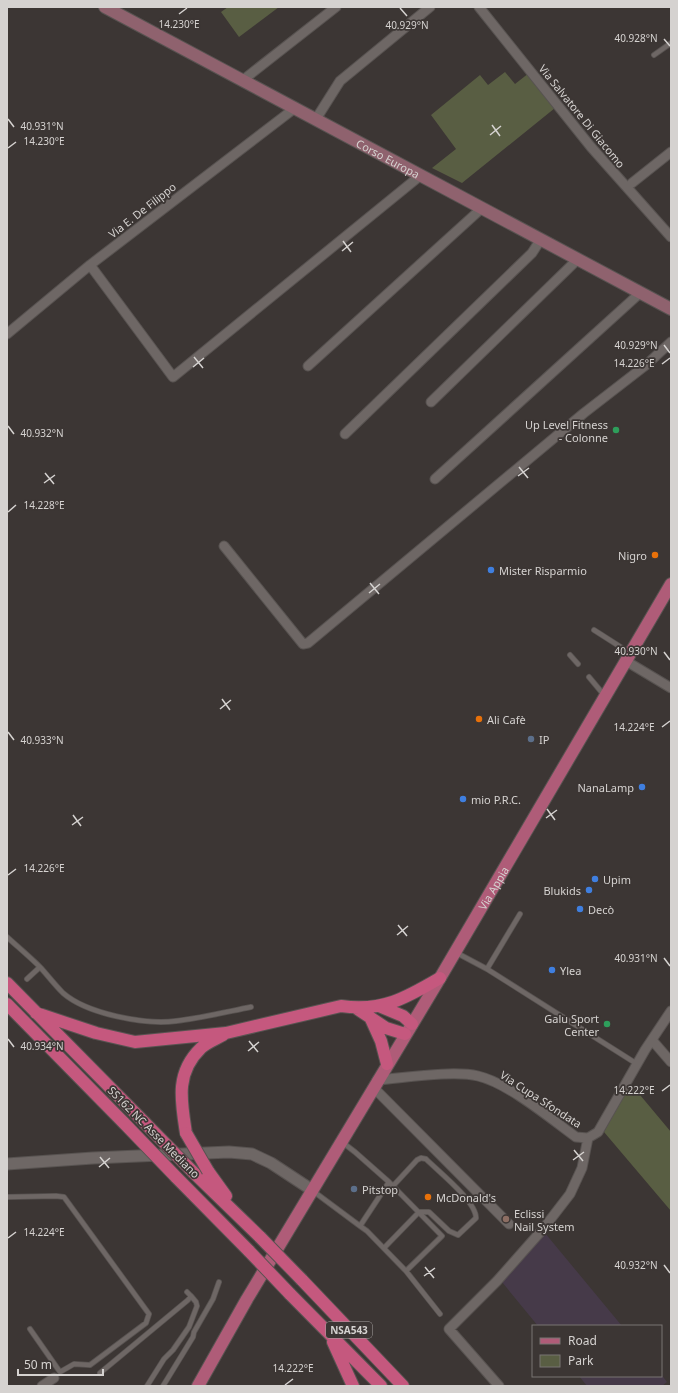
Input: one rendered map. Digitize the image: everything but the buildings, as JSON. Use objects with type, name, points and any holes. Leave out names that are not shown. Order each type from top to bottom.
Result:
[{"type":"highway","points":[[36,1014],[96,1033],[135,1042],[226,1033],[341,1006],[356,1008],[379,1006],[398,1002],[440,978]]},
{"type":"highway","name":"SS162 NC Asse Mediano","points":[[7,983],[194,1173],[260,1237],[403,1386]]},
{"type":"highway","name":"SS162 NC Asse Mediano","points":[[7,1004],[329,1334]]},
{"type":"highway","points":[[379,1006],[403,1016],[412,1024]]},
{"type":"highway","points":[[356,1008],[386,1028],[405,1034]]},
{"type":"highway","points":[[372,1019],[381,1041],[387,1064]]},
{"type":"highway","points":[[226,1033],[201,1047],[185,1069],[181,1082],[183,1111],[186,1133],[208,1171],[240,1217]]},
{"type":"highway","points":[[329,1334],[353,1386]]},
{"type":"highway","name":"NSA543","points":[[329,1334],[381,1386]]},
{"type":"main road","name":"Corso Europa","points":[[106,7],[671,309]]},
{"type":"main road","name":"Via Appia","points":[[198,1386],[246,1299],[440,978],[671,584]]},
{"type":"street","points":[[243,80],[336,7]]},
{"type":"street","points":[[316,119],[340,81],[430,7]]},
{"type":"street","name":"Via Salvatore Di Giacomo","points":[[479,7],[613,173],[671,237]]},
{"type":"street","name":"Via E. De Filippo","points":[[7,334],[90,265],[295,108]]},
{"type":"street","points":[[632,183],[671,152]]},
{"type":"street","points":[[90,265],[173,378],[421,175]]},
{"type":"street","points":[[308,366],[482,208]]},
{"type":"street","points":[[345,434],[532,253],[541,239]]},
{"type":"street","points":[[431,402],[578,259]]},
{"type":"street","points":[[435,479],[640,292]]},
{"type":"street","points":[[224,546],[303,644],[308,643],[578,418],[646,365],[671,342]]},
{"type":"street","points":[[628,657],[671,688]]},
{"type":"street","name":"Via Cupa Sfondata","points":[[375,1084],[455,1074],[477,1075],[501,1084],[576,1137],[588,1138],[598,1132],[637,1064],[671,1011]]},
{"type":"street","points":[[652,1040],[671,1062]]},
{"type":"street","points":[[375,1084],[509,1224]]},
{"type":"street","points":[[499,1386],[449,1329],[497,1282],[543,1229],[570,1194],[582,1168],[588,1138]]},
{"type":"street","points":[[7,1164],[94,1158],[229,1152],[252,1154],[271,1164],[312,1190]]},
{"type":"street","points":[[42,1386],[54,1378]]},
{"type":"lane","points":[[654,55],[671,42]]},
{"type":"lane","points":[[594,630],[628,657]]},
{"type":"lane","points":[[570,655],[578,664]]},
{"type":"lane","points":[[589,677],[605,696]]},
{"type":"lane","points":[[487,969],[520,914]]},
{"type":"lane","points":[[7,937],[40,967],[64,993],[77,1002],[96,1010],[148,1021],[175,1022],[251,1007]]},
{"type":"lane","points":[[455,952],[487,969],[637,1064]]},
{"type":"lane","points":[[27,979],[40,967]]},
{"type":"lane","points":[[341,1142],[356,1152],[389,1182],[442,1236],[406,1271]]},
{"type":"lane","points":[[384,1248],[419,1212],[429,1212],[449,1231],[458,1235],[476,1218],[476,1213],[469,1202],[426,1159],[421,1158],[417,1160],[393,1186]]},
{"type":"lane","points":[[360,1226],[389,1182]]},
{"type":"lane","points":[[312,1190],[367,1231],[406,1271],[440,1314]]},
{"type":"lane","points":[[7,1197],[64,1197],[149,1314],[146,1323],[90,1365],[74,1364],[60,1372],[30,1329]]},
{"type":"lane","points":[[164,1386],[193,1337],[194,1332],[213,1299],[219,1282]]},
{"type":"lane","points":[[100,1373],[189,1294],[196,1302],[197,1306],[189,1327],[173,1350],[164,1359],[147,1386]]},
{"type":"shaded area","points":[[540,1227],[621,1325],[537,1325],[497,1276]]},
{"type":"shaded area","points":[[662,1375],[667,1382],[662,1386],[587,1386],[580,1377],[662,1377]]},
{"type":"green space","points":[[228,7],[279,7],[239,37],[221,12]]},
{"type":"green space","points":[[505,72],[515,84],[529,73],[555,108],[462,183],[432,168],[456,149],[431,115],[480,75],[488,85]]},
{"type":"green space","points":[[630,1083],[671,1132],[671,1211],[604,1132]]},
{"type":"place","name":"Up Level Fitness - Colonne","points":[[616,430]]},
{"type":"place","name":"Nigro","points":[[655,555]]},
{"type":"place","name":"Mister Risparmio","points":[[491,570]]},
{"type":"place","name":"Ali Cafè","points":[[479,719]]},
{"type":"place","name":"IP","points":[[531,739]]},
{"type":"place","name":"NanaLamp","points":[[642,787]]},
{"type":"place","name":"mio P.R.C.","points":[[463,799]]},
{"type":"place","name":"Upim","points":[[595,879]]},
{"type":"place","name":"Blukids","points":[[589,890]]},
{"type":"place","name":"Decò","points":[[580,909]]},
{"type":"place","name":"Ylea","points":[[552,970]]},
{"type":"place","name":"Galu Sport Center","points":[[607,1024]]},
{"type":"place","name":"Pitstop","points":[[354,1189]]},
{"type":"place","name":"McDonald's","points":[[428,1197]]},
{"type":"place","name":"Eclissi Nail System","points":[[506,1219]]}]
